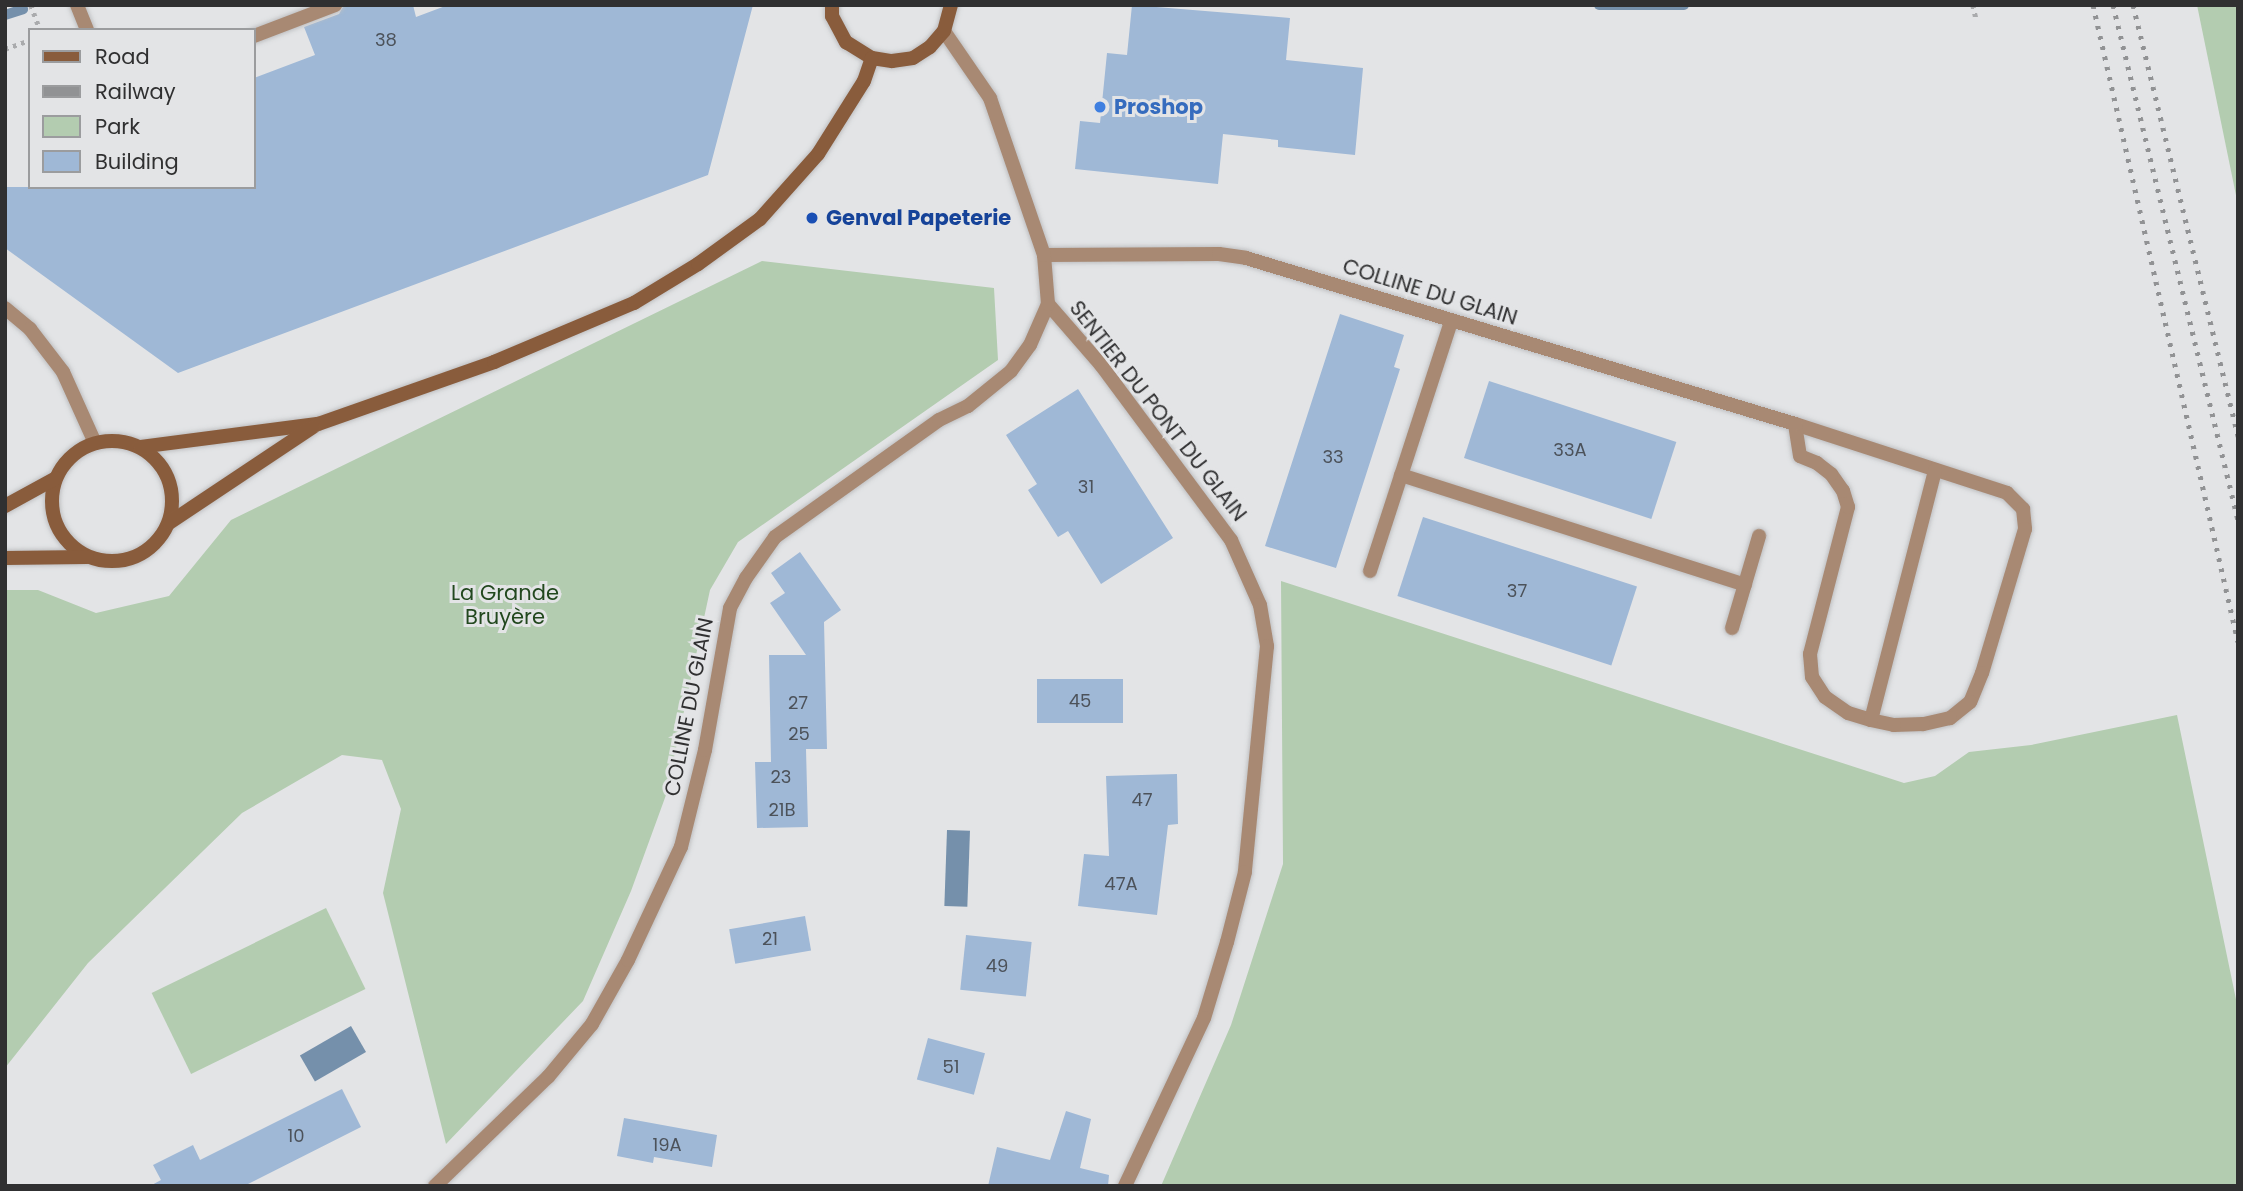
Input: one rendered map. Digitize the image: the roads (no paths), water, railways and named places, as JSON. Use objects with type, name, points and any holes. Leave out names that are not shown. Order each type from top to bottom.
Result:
[{"type":"main road","points":[[832,5],[832,16],[846,42],[872,58],[892,61],[913,58],[930,47],[944,31],[951,5]]},
{"type":"main road","points":[[87,557],[63,538],[51,509],[56,478],[65,463],[78,451],[110,440],[140,447],[318,424],[494,362],[634,303],[698,264],[760,219],[818,154],[864,81],[872,58]]},
{"type":"main road","points":[[5,558],[87,557],[111,563],[136,558],[156,544],[169,523],[318,424]]},
{"type":"main road","points":[[140,447],[162,467],[172,494],[169,523]]},
{"type":"main road","points":[[5,506],[56,478]]},
{"type":"street","points":[[77,5],[86,28]]},
{"type":"street","points":[[256,35],[335,5]]},
{"type":"street","name":"COLLINE DU GLAIN","points":[[435,1186],[548,1077],[592,1024],[634,948],[681,847],[705,750],[730,608],[746,578],[775,537],[939,421],[968,407],[1011,371],[1030,345],[1048,304],[1044,255],[990,98],[944,31]]},
{"type":"street","name":"COLLINE DU GLAIN","points":[[1044,255],[1220,254],[1246,258],[1795,425],[2007,493],[2023,509],[2025,529],[1982,673],[1970,702],[1950,718],[1923,724],[1894,726],[1871,720],[1848,713],[1825,697],[1812,677],[1810,654],[1848,507],[1843,491],[1831,474],[1817,463],[1800,456],[1795,425]]},
{"type":"street","name":"SENTIER DU PONT DU GLAIN","points":[[1048,304],[1101,365],[1231,540],[1260,605],[1267,646],[1245,872],[1227,942],[1204,1018],[1125,1186]]},
{"type":"street","points":[[5,308],[30,329],[64,372],[95,443]]},
{"type":"street","points":[[1370,571],[1451,321]]},
{"type":"street","points":[[1871,720],[1935,470]]},
{"type":"street","points":[[1401,475],[1745,585]]},
{"type":"street","points":[[1732,628],[1759,537]]},
{"type":"water","points":[[947,830],[970,831],[967,907],[944,906]]},
{"type":"water","points":[[351,1026],[366,1052],[315,1081],[300,1056]]},
{"type":"waterway","points":[[1599,5],[1684,5]]},
{"type":"waterway","points":[[5,15],[23,9]]},
{"type":"railway","points":[[2093,5],[2238,642]]},
{"type":"railway","points":[[2113,5],[2238,520]]},
{"type":"railway","points":[[2133,5],[2238,436]]},
{"type":"place","name":"Proshop","points":[[1100,107]]},
{"type":"place","name":"Genval Papeterie","points":[[812,218]]},
{"type":"park label","name":"La Grande Bruyère","points":[[505,605]]}]
